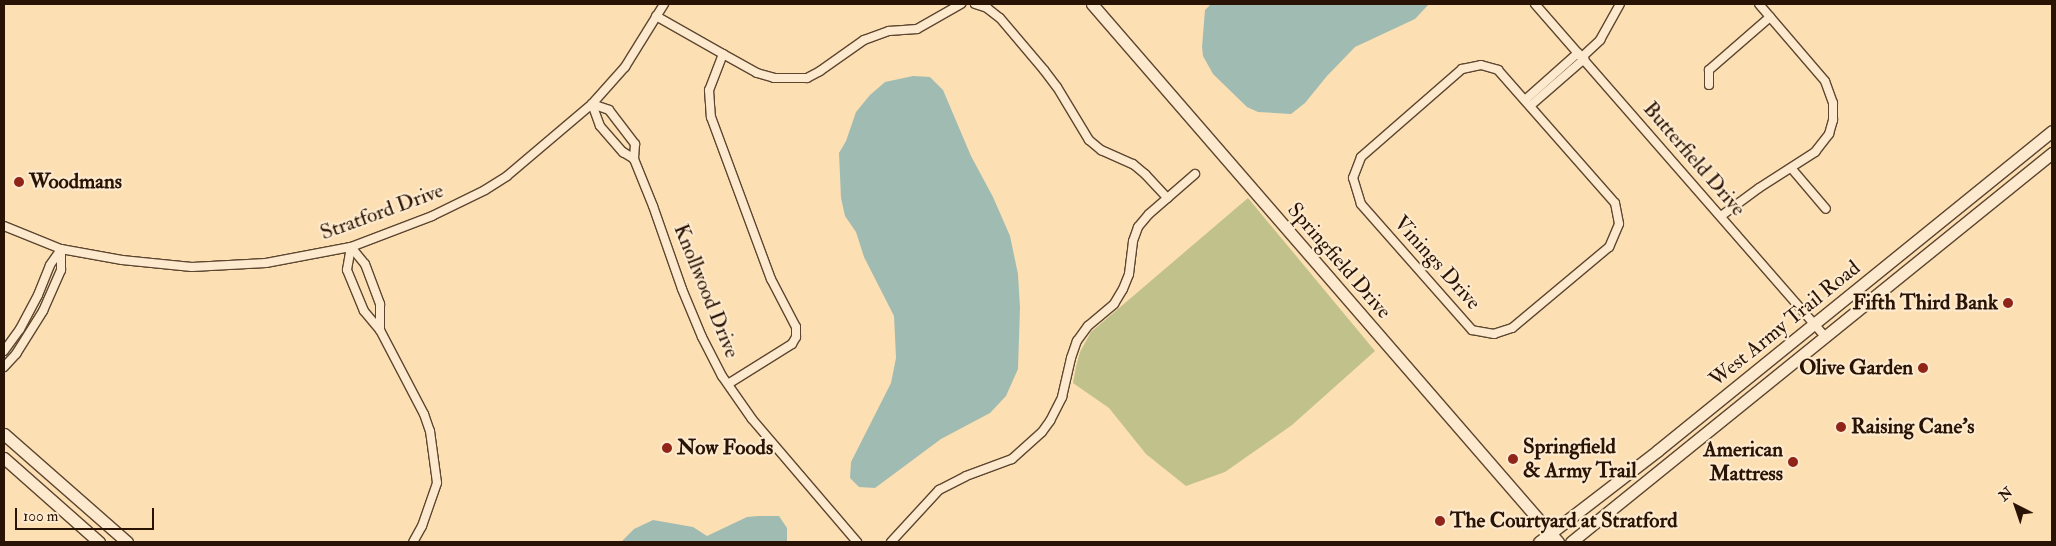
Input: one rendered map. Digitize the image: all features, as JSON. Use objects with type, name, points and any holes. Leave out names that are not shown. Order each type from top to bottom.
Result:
[{"type":"main road","name":"Springfield Drive","points":[[1092,4],[1554,538]]},
{"type":"main road","name":"West Army Trail Road","points":[[1539,542],[1554,538],[1657,451],[2052,132]]},
{"type":"main road","name":"West Army Trail Road","points":[[1571,542],[2052,153]]},
{"type":"main road","points":[[1981,189],[1991,203]]},
{"type":"main road","points":[[4,434],[127,542]]},
{"type":"main road","points":[[4,458],[99,542]]},
{"type":"street","name":"Stratford Drive","points":[[4,226],[61,248],[122,260],[192,267],[266,263],[351,247],[432,216],[485,190],[507,176],[592,104],[625,67],[664,4]]},
{"type":"street","points":[[656,16],[757,73],[774,78],[806,78],[820,71],[864,40],[889,31],[917,29],[961,4]]},
{"type":"street","points":[[975,4],[987,8],[1000,18],[1044,70],[1057,87],[1089,140],[1101,150],[1133,164],[1167,198]]},
{"type":"street","name":"Butterfield Drive","points":[[1535,4],[1826,337]]},
{"type":"street","points":[[1528,103],[1600,40],[1620,4]]},
{"type":"street","points":[[1721,216],[1822,146],[1831,128],[1833,104],[1829,90],[1822,78],[1759,4]]},
{"type":"street","points":[[1709,85],[1709,70],[1770,17]]},
{"type":"street","points":[[723,54],[709,90],[711,116],[771,279],[794,321],[797,331],[796,340],[792,344],[728,384]]},
{"type":"street","name":"Vinings Drive","points":[[1481,65],[1498,70],[1528,103],[1615,203],[1619,224],[1609,247],[1512,328],[1494,334],[1472,330],[1361,204],[1353,178],[1361,157],[1462,69],[1481,65]]},
{"type":"street","name":"Knollwood Drive","points":[[592,104],[600,126],[623,152],[634,159]]},
{"type":"street","name":"Knollwood Drive","points":[[592,104],[610,110],[635,144],[634,159],[654,206],[694,319],[728,384],[757,426],[858,542]]},
{"type":"street","points":[[1792,168],[1826,210]]},
{"type":"street","points":[[892,542],[939,490],[966,476],[1012,459],[1042,432],[1062,397],[1077,341],[1088,326],[1114,304],[1123,289],[1129,274],[1133,241],[1138,227],[1195,174]]},
{"type":"street","points":[[351,247],[347,270],[364,311],[380,330],[424,414],[433,446],[437,482],[426,518],[413,542]]},
{"type":"street","points":[[351,247],[365,264],[380,304],[380,330]]},
{"type":"street","points":[[4,350],[20,329],[38,295],[50,265],[61,248]]},
{"type":"street","points":[[4,367],[16,354],[43,311],[61,270],[61,248]]},
{"type":"green space","points":[[1248,198],[1375,351],[1292,425],[1225,472],[1186,486],[1146,454],[1109,408],[1073,383],[1076,367],[1080,352],[1091,332]]},
{"type":"water","points":[[1211,4],[1429,4],[1415,19],[1355,47],[1327,76],[1305,103],[1291,114],[1258,112],[1247,107],[1213,74],[1203,56],[1202,47],[1205,10]]},
{"type":"water","points":[[913,76],[930,77],[943,90],[971,156],[993,197],[1010,236],[1018,274],[1020,308],[1018,369],[1006,396],[990,413],[941,439],[875,488],[859,487],[850,478],[851,462],[891,383],[896,358],[894,316],[864,257],[856,232],[845,216],[841,198],[839,153],[846,141],[856,112],[870,95],[885,82]]},
{"type":"water","points":[[779,516],[787,528],[787,542],[621,542],[634,529],[653,520],[693,527],[707,536],[747,517]]},
{"type":"place","name":"Woodmans","points":[[19,182]]},
{"type":"place","name":"Fifth Third Bank","points":[[2008,303]]},
{"type":"place","name":"Olive Garden","points":[[1923,368]]},
{"type":"place","name":"Raising Cane's","points":[[1841,427]]},
{"type":"place","name":"Now Foods","points":[[667,448]]},
{"type":"place","name":"Springfield & Army Trail","points":[[1513,459]]},
{"type":"place","name":"American Mattress","points":[[1793,462]]},
{"type":"place","name":"The Courtyard at Stratford","points":[[1440,521]]}]
